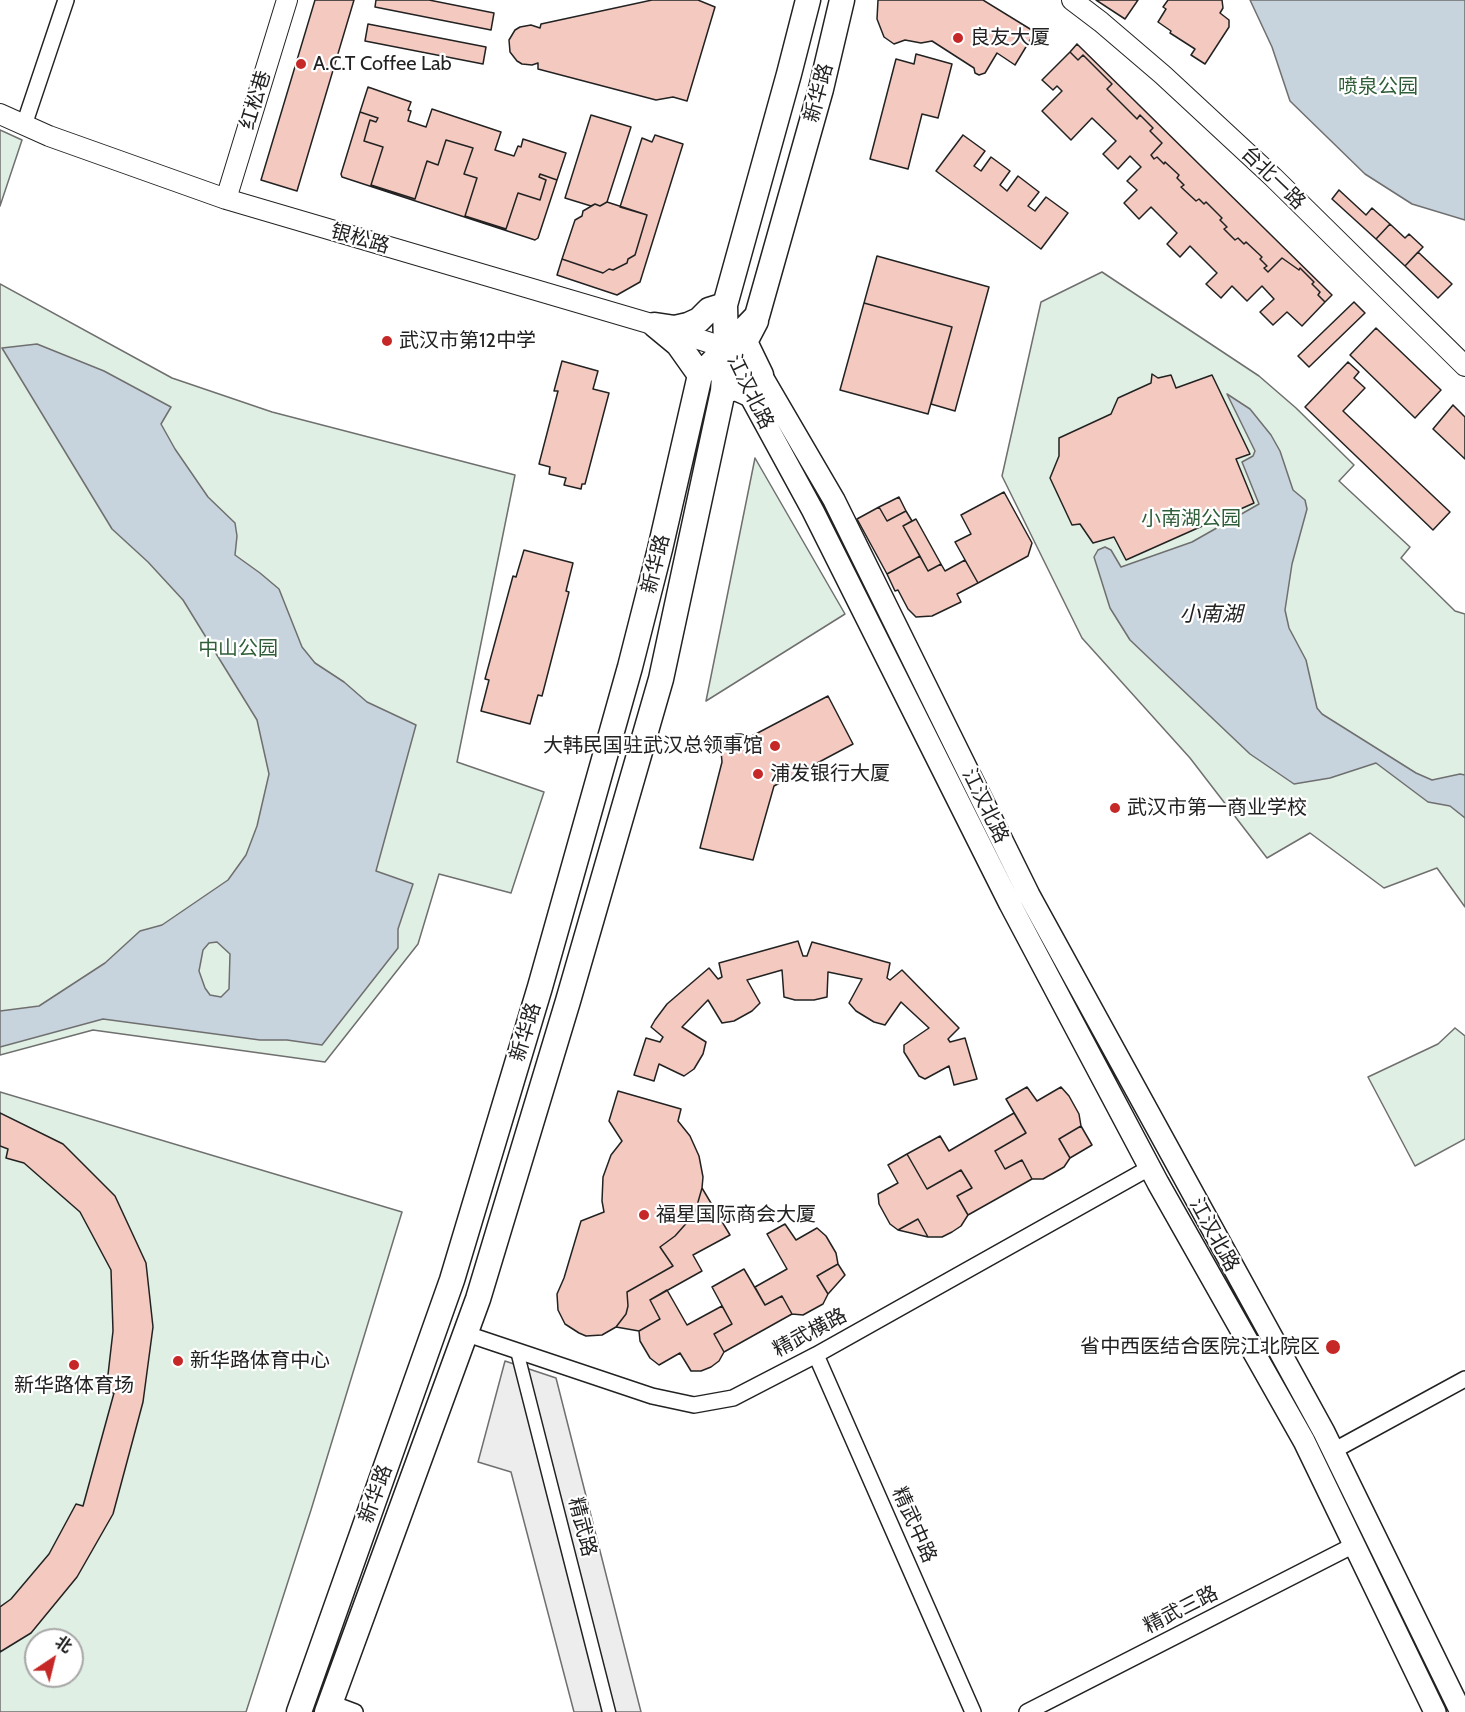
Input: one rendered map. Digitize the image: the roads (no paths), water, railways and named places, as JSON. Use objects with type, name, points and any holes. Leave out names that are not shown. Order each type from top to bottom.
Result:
[{"type":"main road","name":"新华路","points":[[329,1707],[478,1299],[565,1011],[661,679],[723,391],[726,348],[725,305],[808,0]]},
{"type":"main road","name":"新华路","points":[[299,1712],[452,1280],[540,987],[630,667],[700,375],[757,316],[821,89],[842,0]]},
{"type":"main road","points":[[655,325],[675,328],[688,325],[699,320],[709,310],[725,305]]},
{"type":"main road","points":[[723,391],[754,384],[746,342],[757,316]]},
{"type":"main road","points":[[655,325],[678,344],[700,375]]},
{"type":"main road","name":"江汉北路","points":[[726,348],[754,384],[834,500],[1029,895],[1333,1451],[1460,1698]]},
{"type":"main road","name":"江汉北路","points":[[754,384],[813,511],[1010,904],[1158,1183],[1304,1441],[1435,1712]]},
{"type":"street","points":[[24,125],[66,0]]},
{"type":"street","name":"红松巷","points":[[226,199],[286,0]]},
{"type":"street","name":"台北一路","points":[[1072,0],[1163,75],[1273,177],[1465,366]]},
{"type":"street","name":"银松路","points":[[0,114],[49,136],[226,199],[726,348]]},
{"type":"street","name":"精武横路","points":[[464,1333],[652,1396],[694,1405],[733,1398],[816,1355],[1151,1167]]},
{"type":"street","name":"精武路","points":[[517,1351],[609,1712]]},
{"type":"street","name":"精武中路","points":[[816,1355],[973,1712]]},
{"type":"street","points":[[1333,1451],[1465,1379]]},
{"type":"street","name":"精武三路","points":[[1027,1712],[1354,1545]]},
{"type":"street","points":[[329,1707],[355,1712]]},
{"type":"water","name":"喷泉公园","points":[[1250,0],[1465,0],[1465,220],[1412,204],[1365,174],[1290,101],[1272,47]]},
{"type":"water","points":[[37,344],[104,371],[171,407],[161,424],[208,497],[235,523],[237,536],[235,555],[279,589],[302,647],[315,663],[344,682],[367,702],[416,725],[376,871],[413,884],[398,929],[398,948],[322,1045],[287,1040],[260,1040],[103,1019],[0,1047],[0,1011],[39,1006],[105,963],[140,931],[162,925],[228,880],[246,855],[257,826],[269,774],[257,720],[183,600],[148,562],[112,529],[2,348]],"holes":[[[217,942],[230,954],[229,989],[221,997],[210,995],[199,971],[203,950],[209,943]]]},
{"type":"water","name":"小南湖","points":[[1227,394],[1250,409],[1271,435],[1280,451],[1293,490],[1305,500],[1307,509],[1292,564],[1285,610],[1289,628],[1306,660],[1317,708],[1322,714],[1416,773],[1432,780],[1465,775],[1465,818],[1450,806],[1428,802],[1376,763],[1330,778],[1294,784],[1250,754],[1130,640],[1110,608],[1094,557],[1098,550],[1105,547],[1111,550],[1121,567],[1192,542],[1259,504],[1242,462],[1253,456],[1255,451]]},
{"type":"place","name":"良友大厦","points":[[958,38]]},
{"type":"place","name":"A.C.T Coffee Lab","points":[[301,64]]},
{"type":"place","name":"武汉市第12中学","points":[[387,341]]},
{"type":"place","name":"大韩民国驻武汉总领事馆","points":[[775,746]]},
{"type":"place","name":"浦发银行大厦","points":[[758,774]]},
{"type":"place","name":"武汉市第一商业学校","points":[[1115,808]]},
{"type":"place","name":"福星国际商会大厦","points":[[644,1215]]},
{"type":"place","name":"省中西医结合医院江北院区","points":[[1333,1347]]},
{"type":"place","name":"新华路体育中心","points":[[178,1361]]},
{"type":"place","name":"新华路体育场","points":[[74,1365]]},
{"type":"park label","name":"小南湖公园","points":[[1191,519]]},
{"type":"park label","name":"中山公园","points":[[238,649]]}]
